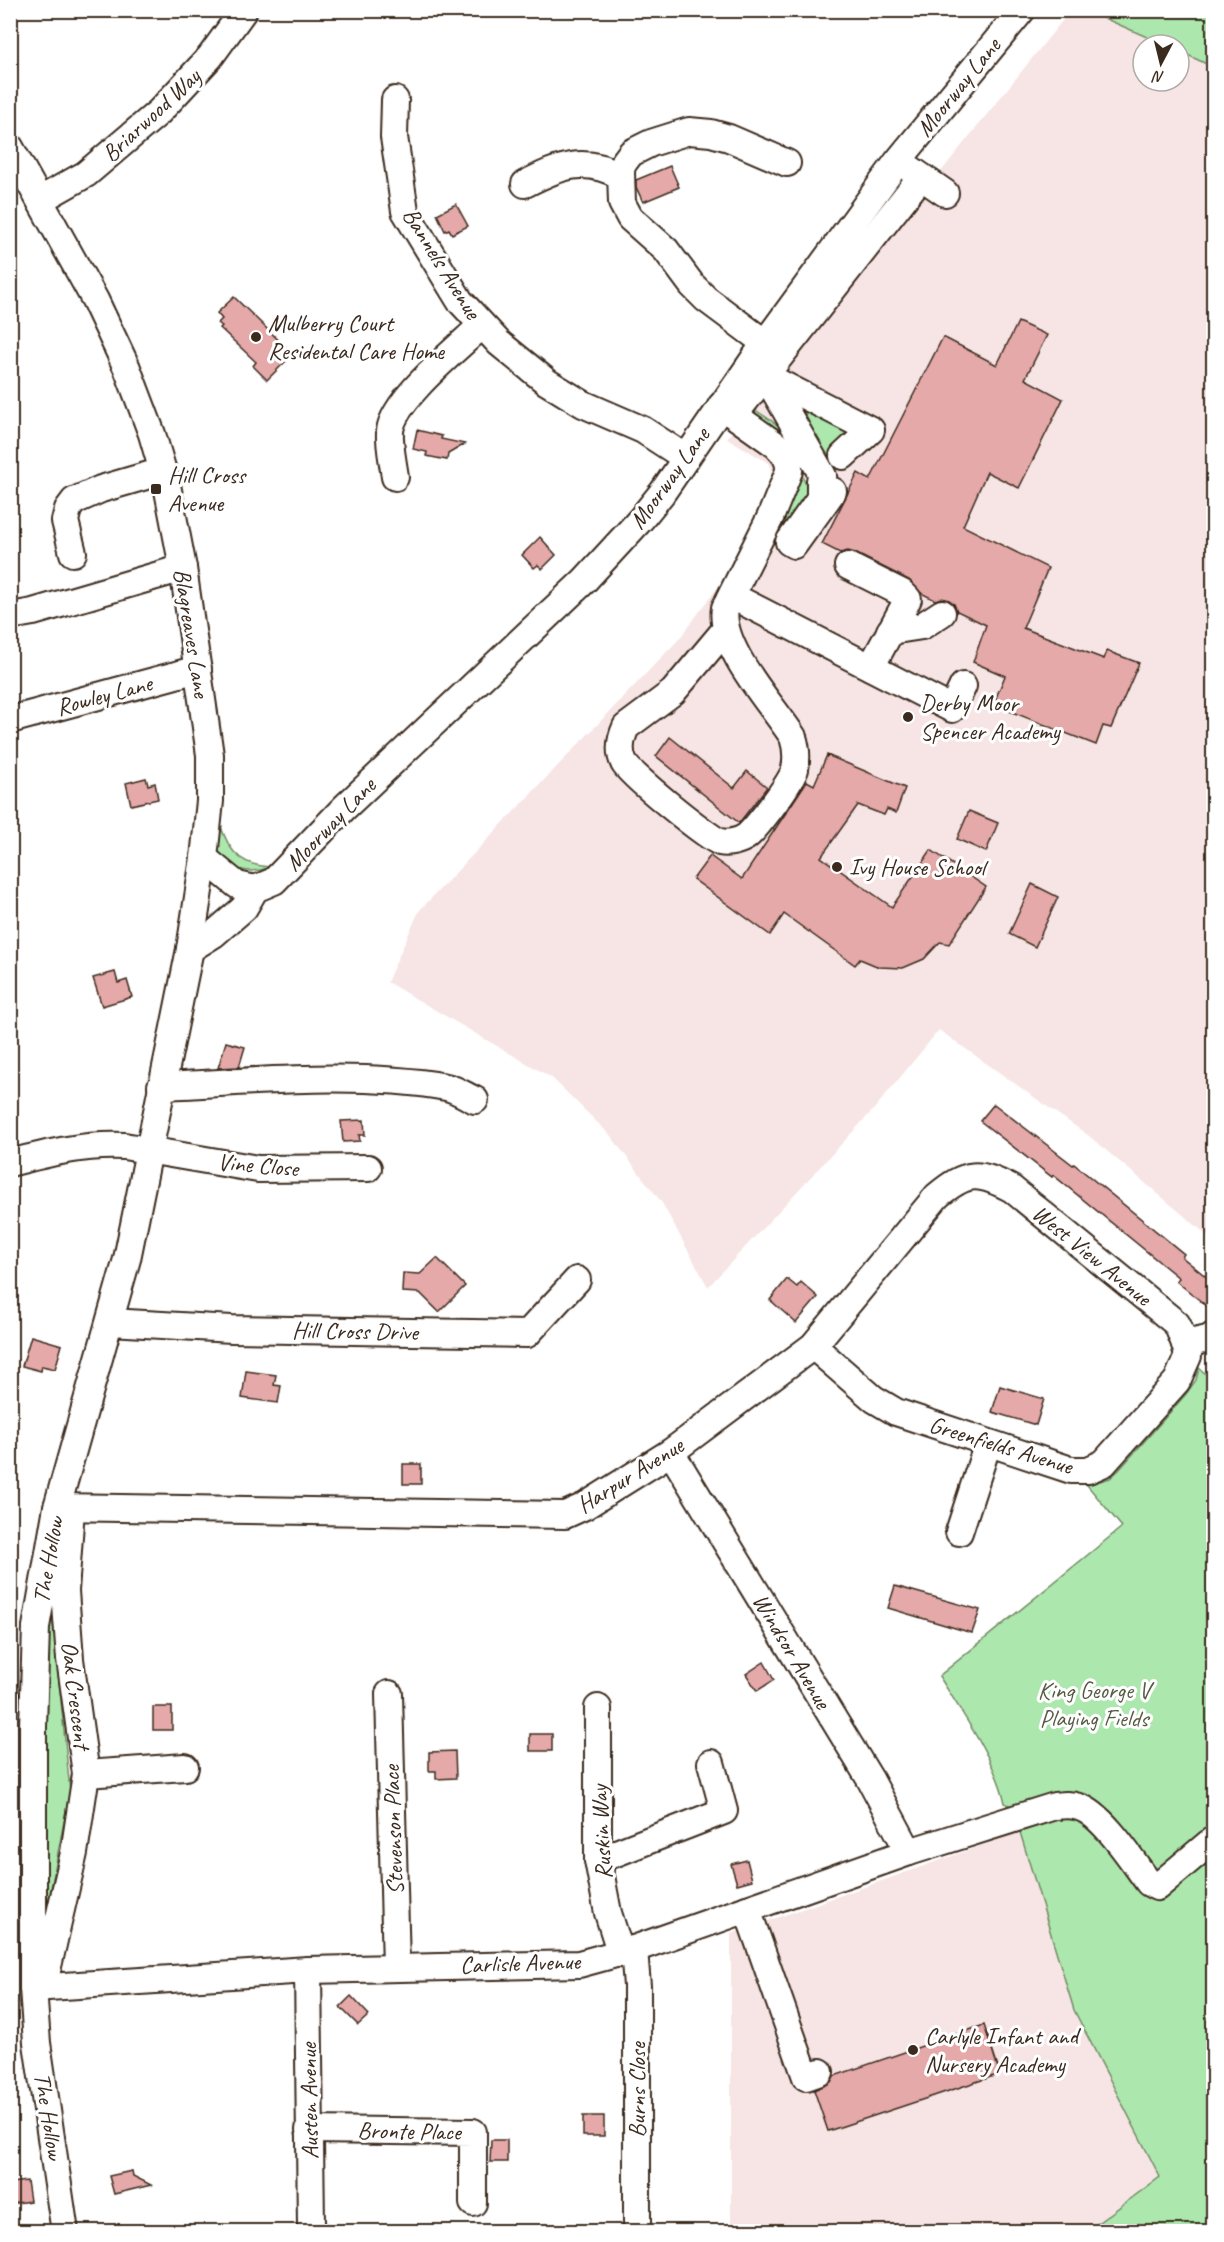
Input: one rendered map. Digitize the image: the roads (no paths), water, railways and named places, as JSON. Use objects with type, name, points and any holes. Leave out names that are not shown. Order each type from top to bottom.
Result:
[{"type":"street","name":"Briarwood Way","points":[[40,200],[86,174],[159,112],[205,63],[244,10]]},
{"type":"street","name":"Moorway Lane","points":[[190,949],[214,934],[244,908],[255,889],[274,881],[344,808],[584,581],[641,519],[686,458],[728,410],[765,343],[898,161],[1017,12]]},
{"type":"street","name":"Bannels Avenue","points":[[395,100],[394,137],[405,211],[460,301],[481,326],[514,357],[547,382],[601,412],[643,430],[686,458]]},
{"type":"street","points":[[765,343],[706,298],[692,285],[666,250],[630,218],[622,203],[622,165],[631,153],[675,134],[700,131],[729,138],[787,163]]},
{"type":"street","name":"Blagreaves Lane","points":[[10,147],[112,333],[140,401],[163,471],[183,568],[210,755],[210,801],[190,949],[149,1150]]},
{"type":"street","points":[[898,161],[945,193]]},
{"type":"street","points":[[525,184],[551,171],[575,165],[599,166],[621,176]]},
{"type":"street","points":[[725,630],[673,692],[626,727],[622,735],[621,752],[623,762],[628,769],[706,833],[721,842],[731,842],[747,836],[788,785],[795,768],[796,751],[793,737],[738,657],[725,630],[725,608],[770,518],[790,466],[777,445],[728,410],[766,376],[921,177]]},
{"type":"street","points":[[395,478],[390,430],[396,410],[481,326]]},
{"type":"street","points":[[766,376],[871,430],[843,456]]},
{"type":"street","points":[[766,376],[823,476],[820,480],[820,498],[789,542],[794,545],[833,491]]},
{"type":"street","points":[[73,553],[65,521],[68,509],[74,501],[101,489],[163,471]]},
{"type":"street","points":[[848,566],[906,595],[908,599],[871,667]]},
{"type":"street","points":[[10,616],[33,612],[183,568]]},
{"type":"street","points":[[732,596],[952,709],[963,686]]},
{"type":"street","points":[[890,631],[922,626],[942,613]]},
{"type":"street","name":"Rowley Lane","points":[[10,720],[198,669]]},
{"type":"street","points":[[204,858],[237,885],[255,889]]},
{"type":"street","points":[[161,1086],[324,1080],[385,1081],[448,1088],[475,1100]]},
{"type":"street","name":"Vine Close","points":[[10,1163],[47,1154],[104,1145],[149,1150],[258,1169],[368,1168]]},
{"type":"street","name":"The Hollow","points":[[65,2232],[37,2043],[34,1649],[39,1606],[127,1259],[149,1150]]},
{"type":"street","name":"Harpur Avenue","points":[[64,1508],[565,1515],[585,1506],[671,1452],[813,1346],[937,1196],[953,1183],[968,1176],[988,1176]]},
{"type":"street","name":"West View Avenue","points":[[988,1176],[1012,1189],[1177,1324],[1185,1344]]},
{"type":"street","name":"Hill Cross Drive","points":[[110,1322],[232,1329],[527,1334],[577,1280]]},
{"type":"street","points":[[1185,1344],[1208,1339],[1214,1335]]},
{"type":"street","name":"Greenfields Avenue","points":[[813,1346],[874,1399],[896,1412],[1071,1470],[1088,1470],[1104,1463],[1177,1381],[1188,1356],[1185,1344]]},
{"type":"street","points":[[959,1532],[988,1443]]},
{"type":"street","name":"Windsor Avenue","points":[[671,1452],[870,1779],[909,1852]]},
{"type":"street","name":"Oak Crescent","points":[[38,1988],[74,1853],[86,1774],[70,1659],[65,1591],[64,1508]]},
{"type":"street","name":"Stevenson Place","points":[[388,1694],[396,1967]]},
{"type":"street","name":"Ruskin Way","points":[[598,1708],[598,1860],[608,1913],[627,1952]]},
{"type":"street","points":[[598,1860],[724,1811],[711,1763]]},
{"type":"street","name":"Oak Crescent","points":[[86,1774],[184,1767]]},
{"type":"street","name":"Carlisle Avenue","points":[[38,1988],[308,1970],[579,1964],[627,1952],[909,1852],[1065,1804],[1090,1812],[1122,1847],[1149,1883],[1156,1887],[1164,1884],[1214,1839]]},
{"type":"street","points":[[747,1909],[806,2077],[820,2073]]},
{"type":"street","name":"Burns Close","points":[[627,1952],[637,1986],[637,2232]]},
{"type":"street","name":"Austen Avenue","points":[[308,1970],[309,2130],[314,2232]]},
{"type":"street","name":"Bronte Place","points":[[309,2130],[473,2132],[473,2203]]},
{"type":"place","name":"Mulberry Court Residental Care Home","points":[[256,337]]},
{"type":"place","name":"Hill Cross Avenue","points":[[156,489]]},
{"type":"place","name":"Derby Moor Spencer Academy","points":[[908,717]]},
{"type":"place","name":"Ivy House School","points":[[837,867]]},
{"type":"place","name":"Carlyle Infant and Nursery Academy","points":[[913,2050]]},
{"type":"park label","name":"King George V Playing Fields","points":[[1094,1704]]}]
